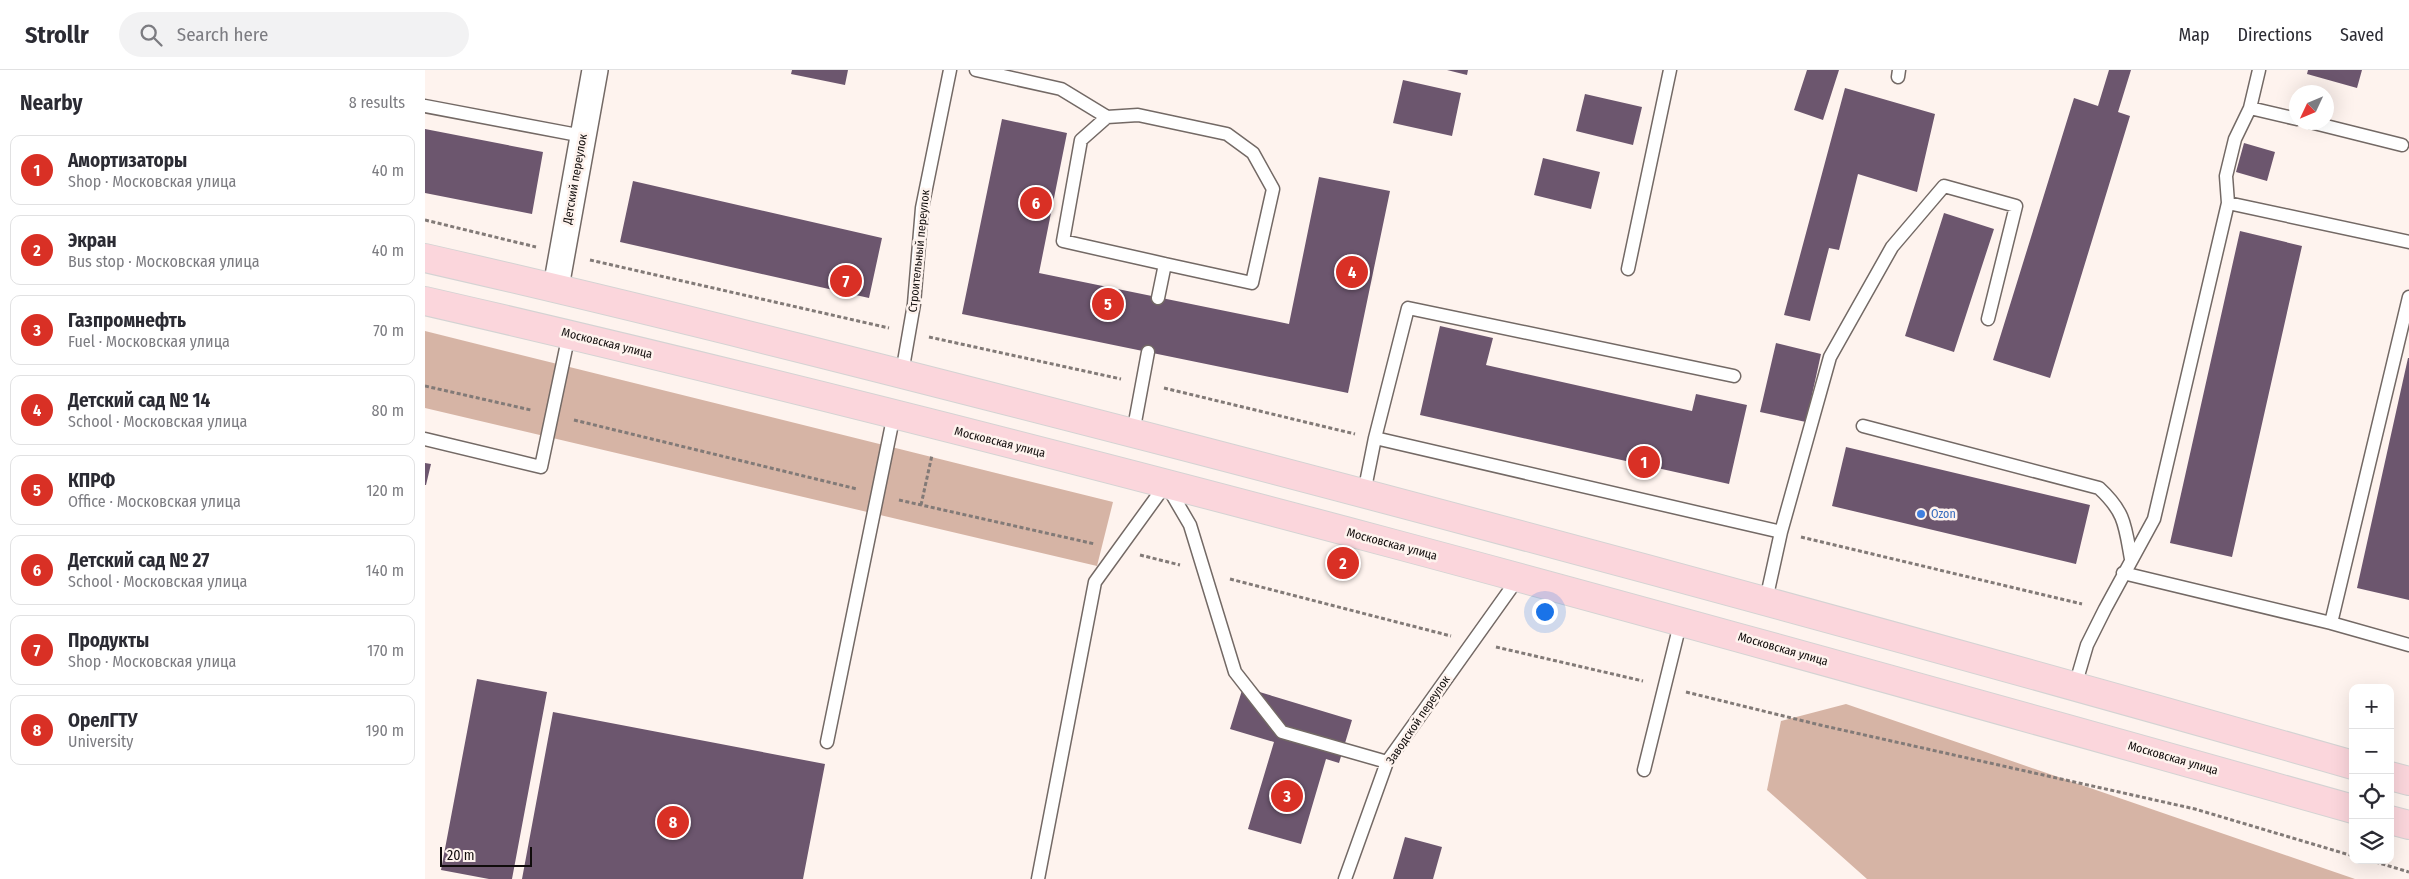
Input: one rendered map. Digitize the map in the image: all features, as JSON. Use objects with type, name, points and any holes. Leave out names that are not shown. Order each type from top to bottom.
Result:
[{"type":"main road","points":[[425,258],[555,287],[902,373],[1364,493],[1766,600],[2349,764]]},
{"type":"main road","name":"Московская улица","points":[[425,301],[569,334],[894,414],[1166,484],[1681,620],[2349,808]]},
{"type":"main road","points":[[894,414],[902,373]]},
{"type":"main road","points":[[2394,821],[2409,826]]},
{"type":"street","name":"Детский переулок","points":[[555,287],[595,70]]},
{"type":"lane","name":"Строительный переулок","points":[[902,373],[914,304],[922,208],[950,70]]},
{"type":"lane","points":[[976,70],[1061,89],[1107,118]]},
{"type":"lane","points":[[1628,269],[1670,70]]},
{"type":"lane","points":[[2075,686],[2087,645],[2123,573],[2155,519],[2228,203],[2226,176],[2230,157],[2235,138],[2250,108],[2259,70]]},
{"type":"lane","points":[[425,106],[583,136]]},
{"type":"lane","points":[[2250,108],[2289,117]]},
{"type":"lane","points":[[1138,115],[1227,134],[1253,152],[1273,189],[1252,283],[1165,264],[1063,242],[1081,140],[1107,118],[1138,115]]},
{"type":"lane","points":[[2334,128],[2402,145]]},
{"type":"lane","points":[[1766,600],[1781,532],[1830,358],[1892,247],[1944,186],[2016,206],[1988,320]]},
{"type":"lane","points":[[2228,203],[2409,242]]},
{"type":"lane","points":[[1158,298],[1165,264]]},
{"type":"lane","points":[[2331,623],[2409,297]]},
{"type":"lane","points":[[1364,493],[1375,438],[1408,308],[1734,376]]},
{"type":"lane","points":[[425,439],[541,467],[569,334]]},
{"type":"lane","points":[[1133,433],[1147,352]]},
{"type":"lane","points":[[827,742],[894,414]]},
{"type":"lane","points":[[1863,426],[2099,488],[2113,502],[2124,520],[2131,559]]},
{"type":"lane","points":[[1375,438],[1781,532]]},
{"type":"lane","points":[[1038,879],[1095,582],[1166,484],[1191,525],[1235,672],[1282,732],[1387,762]]},
{"type":"lane","points":[[2123,573],[2331,623],[2409,645]]},
{"type":"lane","name":"Заводской переулок","points":[[1345,879],[1387,762],[1519,577]]},
{"type":"lane","points":[[1644,770],[1681,620]]},
{"type":"path","points":[[425,386],[921,505],[1119,549],[1472,642],[1664,686],[1829,727],[2195,810],[2349,855]]},
{"type":"path","points":[[921,505],[933,453]]},
{"type":"path","points":[[1781,532],[2105,609]]},
{"type":"path","points":[[2382,864],[2409,872]]},
{"type":"shaded area","points":[[425,331],[1113,502],[1097,566],[425,408]]},
{"type":"shaded area","points":[[1846,704],[2355,879],[1867,879],[1767,790],[1781,721]]},
{"type":"building","points":[[792,70],[848,70],[845,85],[791,74]]},
{"type":"building","points":[[1447,70],[1468,70],[1467,75]]},
{"type":"building","points":[[1807,70],[1839,70],[1823,120],[1794,110]]},
{"type":"building","points":[[2109,70],[2131,70],[2118,112],[2130,116],[2050,378],[1993,360],[2074,98],[2098,106]]},
{"type":"building","points":[[2308,70],[2362,70],[2357,88],[2307,74]]},
{"type":"building","points":[[1403,80],[1461,93],[1452,136],[1393,123]]},
{"type":"building","points":[[1845,88],[1935,114],[1917,192],[1858,174],[1839,250],[1829,248],[1810,321],[1784,315]]},
{"type":"building","points":[[1585,94],[1642,107],[1633,145],[1576,131]]},
{"type":"building","points":[[1002,119],[1067,133],[1039,273],[1289,324],[1319,177],[1390,191],[1348,393],[962,314]]},
{"type":"building","points":[[425,129],[543,152],[532,214],[425,193]]},
{"type":"building","points":[[2244,143],[2275,152],[2267,181],[2236,172]]},
{"type":"building","points":[[1543,158],[1600,172],[1591,209],[1534,195]]},
{"type":"building","points":[[633,181],[882,238],[869,298],[620,242]]},
{"type":"building","points":[[1944,213],[1994,229],[1954,352],[1905,336]]},
{"type":"building","points":[[2240,231],[2302,246],[2232,557],[2170,543]]},
{"type":"building","points":[[1440,326],[1493,338],[1486,365],[1692,411],[1696,394],[1747,405],[1729,484],[1420,415]]},
{"type":"building","points":[[1776,343],[1821,354],[1806,422],[1760,412]]},
{"type":"building","points":[[2409,358],[2409,600],[2357,588]]},
{"type":"building","points":[[1846,447],[2090,505],[2076,564],[1832,506]]},
{"type":"building","points":[[425,463],[431,464],[426,485],[425,485]]},
{"type":"building","points":[[477,679],[547,692],[512,879],[489,879],[441,870]]},
{"type":"building","points":[[1243,687],[1352,720],[1339,763],[1326,759],[1301,844],[1248,829],[1274,742],[1230,729]]},
{"type":"building","points":[[553,712],[825,764],[803,879],[522,879]]},
{"type":"building","points":[[1405,837],[1442,847],[1433,879],[1393,879]]},
{"type":"place","name":"Детский сад № 27","points":[[1036,203]]},
{"type":"place","name":"Детский сад № 14","points":[[1352,272]]},
{"type":"place","name":"Продукты","points":[[846,281]]},
{"type":"place","name":"КПРФ","points":[[1108,304]]},
{"type":"place","name":"Амортизаторы","points":[[1644,462]]},
{"type":"place","name":"Ozon","points":[[1921,514]]},
{"type":"place","name":"Экран","points":[[1343,563]]},
{"type":"place","name":"Газпромнефть","points":[[1287,796]]},
{"type":"place","name":"ОрелГТУ","points":[[673,822]]}]
